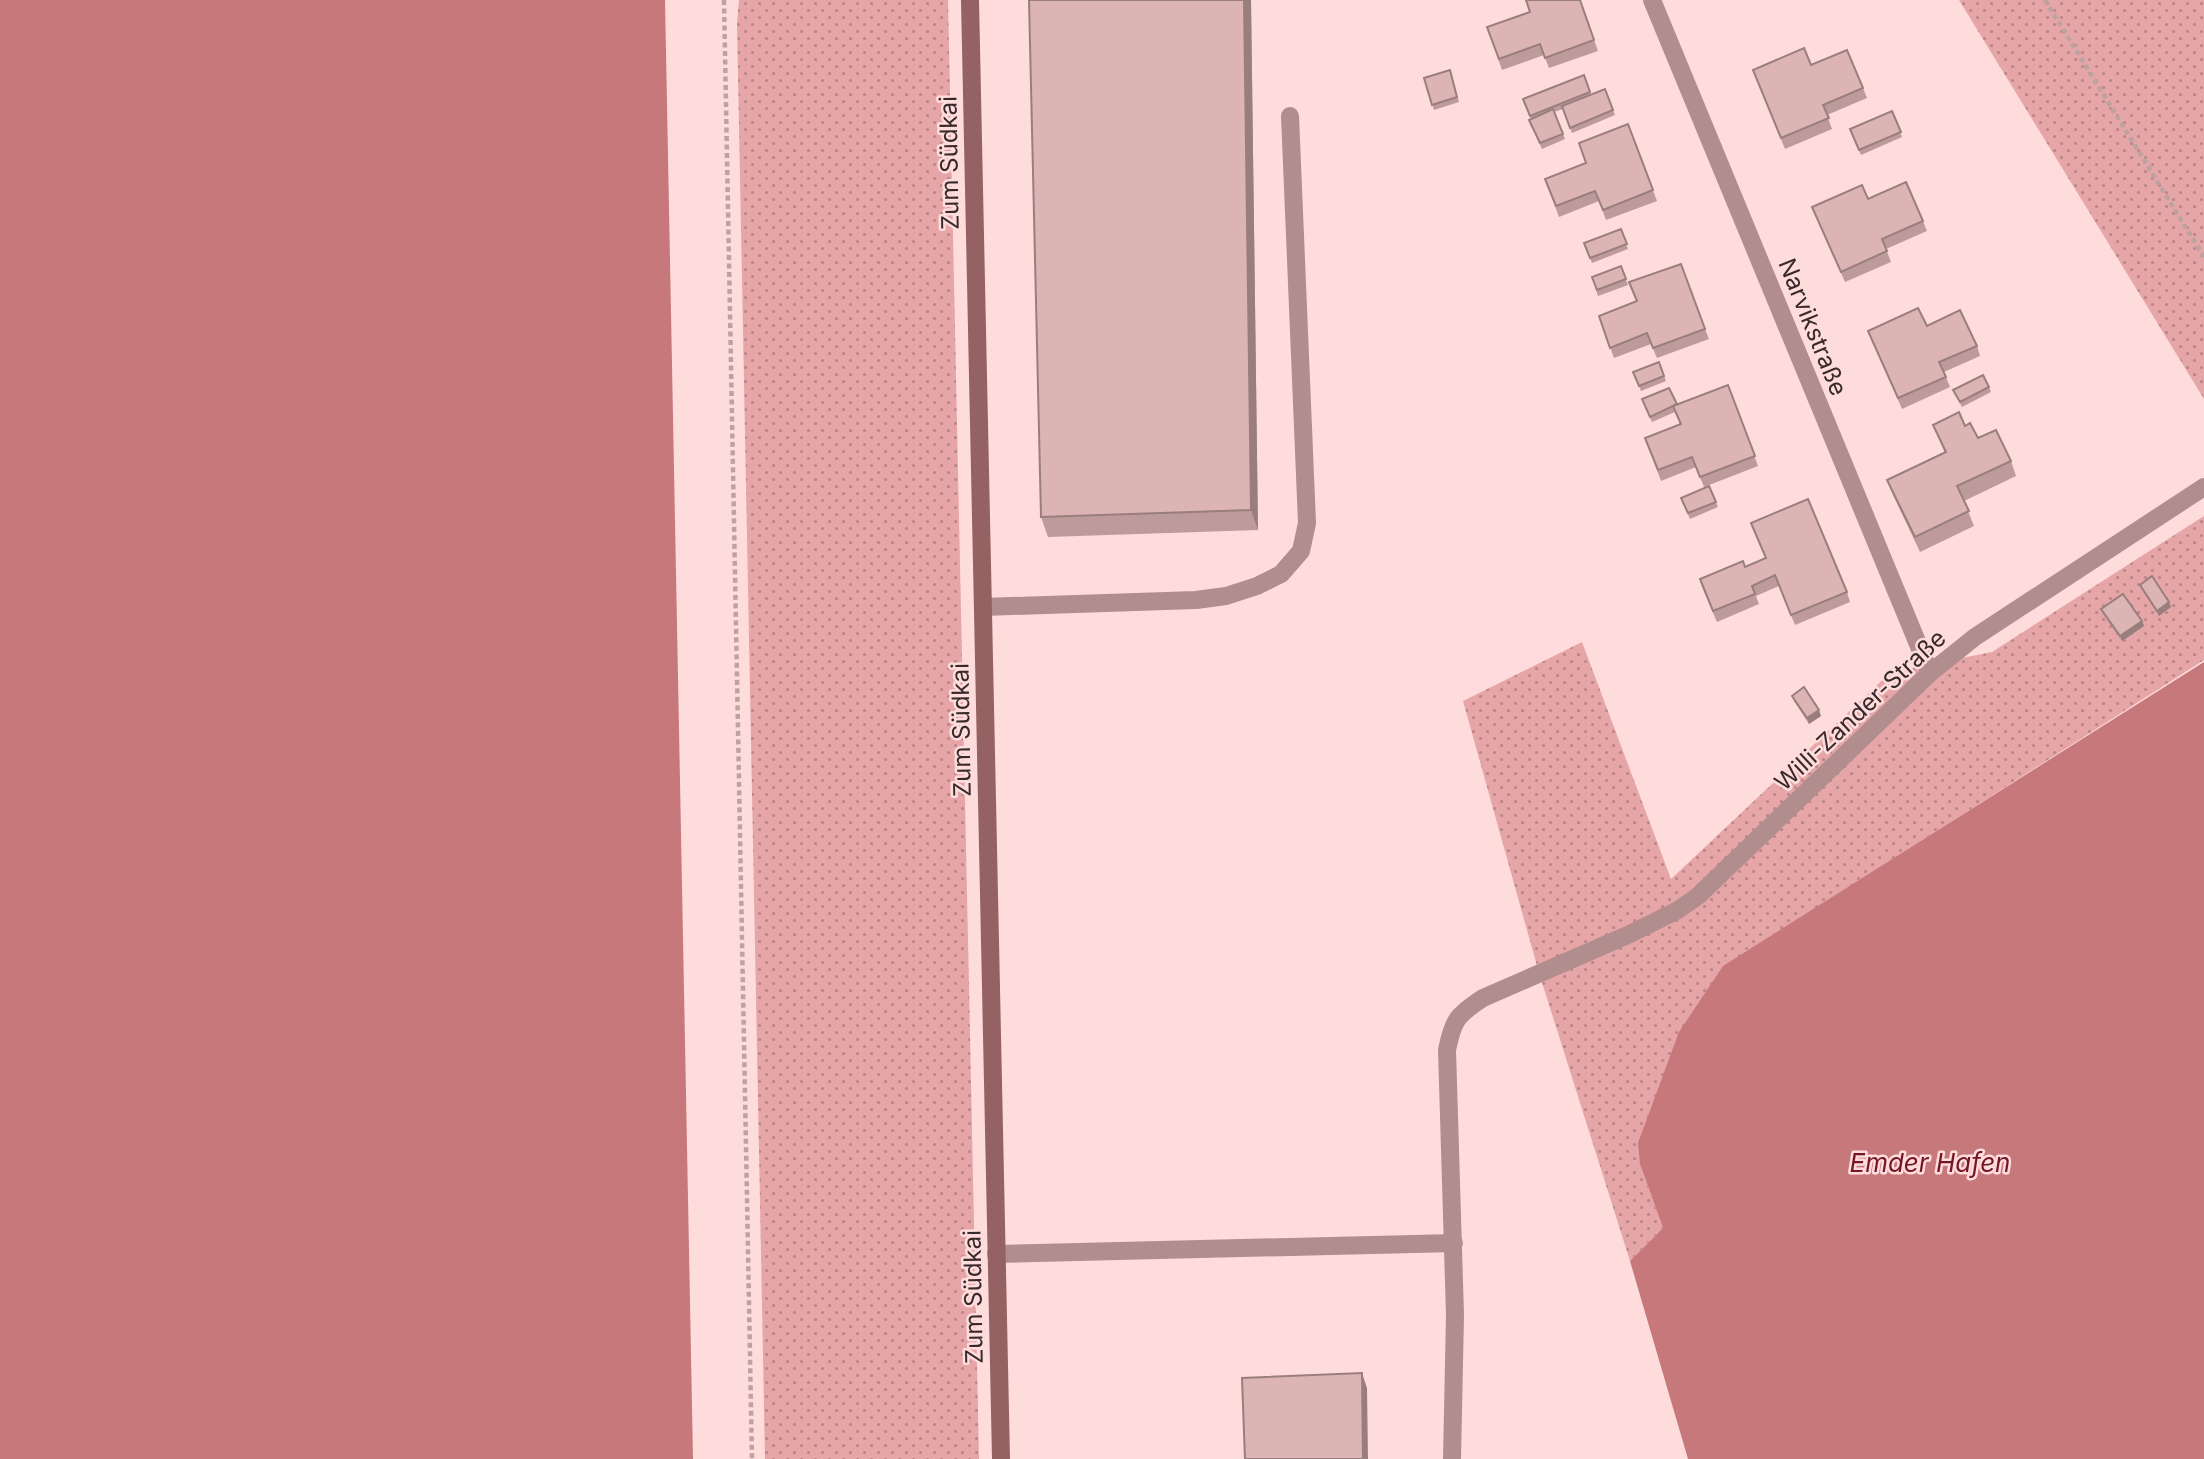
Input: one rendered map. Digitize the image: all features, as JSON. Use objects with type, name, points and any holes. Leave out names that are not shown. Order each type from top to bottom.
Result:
[{"type":"street","name":"Zum Südkai","points":[[970,0],[1001,1459]]},
{"type":"street","name":"Narvikstraße","points":[[1652,0],[1930,673]]},
{"type":"street","points":[[983,607],[1196,600],[1226,596],[1257,586],[1281,574],[1301,551],[1307,523],[1290,116]]},
{"type":"street","name":"Willi-Zander-Straße","points":[[1452,1459],[1455,1315],[1447,1050],[1452,1027],[1465,1010],[1483,998],[1678,910],[1698,896],[1930,673],[1975,637],[2204,487]]},
{"type":"street","points":[[996,1254],[1454,1243]]},
{"type":"path","points":[[724,0],[752,1459]]},
{"type":"path","points":[[2045,0],[2204,257]]},
{"type":"shaded area","points":[[739,0],[948,0],[979,1459],[765,1459],[737,23]]},
{"type":"shaded area","points":[[1959,0],[2204,0],[2204,399]]},
{"type":"shaded area","points":[[2204,516],[2204,660],[1854,884],[1640,1164],[1663,1228],[1630,1261],[1539,973],[1463,701],[1582,642],[1671,879],[1891,672],[1992,652]]},
{"type":"water","points":[[0,0],[665,0],[693,1459],[0,1459]]},
{"type":"water","name":"Emder Hafen","points":[[2204,662],[2204,1459],[1688,1459],[1630,1261],[1663,1228],[1640,1164],[1638,1143],[1679,1032],[1723,966]]},
{"type":"building","points":[[1029,0],[1244,0],[1251,510],[1041,517]]},
{"type":"building","points":[[1526,0],[1580,0],[1594,40],[1545,58],[1540,44],[1499,59],[1487,27],[1530,12]]},
{"type":"building","points":[[1804,48],[1811,65],[1847,50],[1863,88],[1823,105],[1829,118],[1781,138],[1753,70]]},
{"type":"building","points":[[1450,70],[1457,97],[1432,105],[1424,78]]},
{"type":"building","points":[[1584,75],[1590,92],[1530,116],[1523,99]]},
{"type":"building","points":[[1605,89],[1613,110],[1570,128],[1562,106]]},
{"type":"building","points":[[1553,109],[1563,134],[1540,143],[1529,120]]},
{"type":"building","points":[[1892,111],[1901,132],[1859,150],[1850,129]]},
{"type":"building","points":[[1628,124],[1653,190],[1603,210],[1595,191],[1556,206],[1545,179],[1586,163],[1579,143]]},
{"type":"building","points":[[1906,182],[1923,221],[1882,239],[1887,251],[1841,272],[1812,207],[1862,185],[1868,199]]},
{"type":"building","points":[[1621,229],[1627,244],[1590,258],[1584,243]]},
{"type":"building","points":[[1681,264],[1705,329],[1653,348],[1647,333],[1610,348],[1599,316],[1637,301],[1629,282]]},
{"type":"building","points":[[1621,266],[1626,279],[1597,290],[1592,277]]},
{"type":"building","points":[[1918,308],[1927,326],[1960,310],[1977,346],[1939,362],[1946,377],[1898,398],[1868,331]]},
{"type":"building","points":[[1659,362],[1664,376],[1639,386],[1633,372]]},
{"type":"building","points":[[1983,375],[1989,387],[1960,402],[1953,390]]},
{"type":"building","points":[[1728,385],[1755,456],[1700,477],[1692,457],[1658,470],[1645,438],[1681,424],[1673,406]]},
{"type":"building","points":[[1669,388],[1677,404],[1650,417],[1642,399]]},
{"type":"building","points":[[1959,412],[1965,426],[1970,423],[1978,438],[1996,430],[2011,461],[1957,486],[1969,511],[1915,537],[1887,480],[1946,452],[1933,425]]},
{"type":"building","points":[[1709,486],[1716,502],[1688,513],[1681,498]]},
{"type":"building","points":[[1808,499],[1847,592],[1791,615],[1775,575],[1752,586],[1755,594],[1713,611],[1700,579],[1743,561],[1745,567],[1766,558],[1751,523]]},
{"type":"building","points":[[2152,576],[2169,602],[2157,611],[2140,585]]},
{"type":"building","points":[[2123,594],[2142,621],[2120,636],[2101,609]]},
{"type":"building","points":[[1804,687],[1819,710],[1807,718],[1792,696]]},
{"type":"building","points":[[1362,1373],[1363,1459],[1245,1459],[1242,1378]]}]
